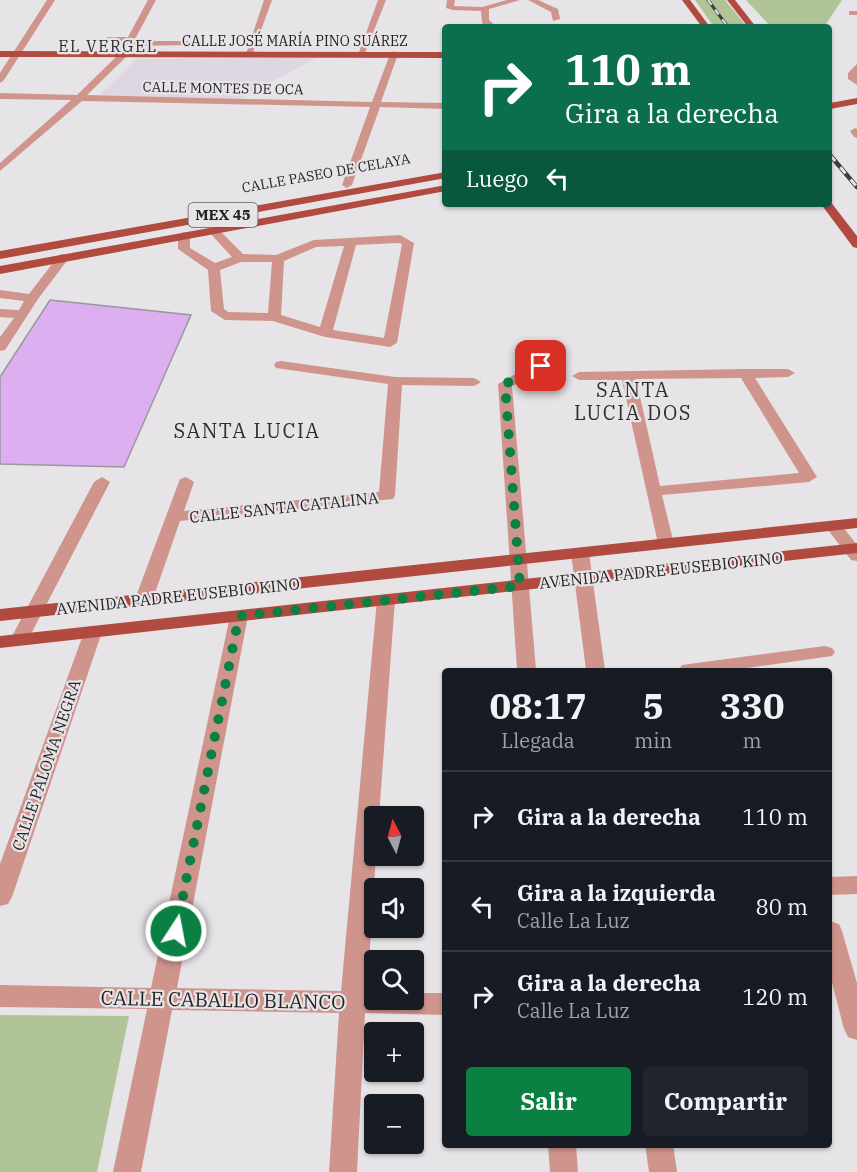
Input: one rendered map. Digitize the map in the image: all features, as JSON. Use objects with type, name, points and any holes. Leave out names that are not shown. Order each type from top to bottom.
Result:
[{"type":"main road","points":[[686,0],[704,24]]},
{"type":"main road","points":[[731,0],[750,24]]},
{"type":"main road","name":"CALLE JOSÉ MARÍA PINO SUÁREZ","points":[[0,54],[442,55]]},
{"type":"main road","points":[[832,99],[857,94]]},
{"type":"main road","points":[[832,106],[857,101]]},
{"type":"main road","points":[[832,112],[857,107]]},
{"type":"main road","name":"CALLE PASEO DE CELAYA","points":[[0,247],[442,169]]},
{"type":"main road","name":"MEX 45","points":[[0,255],[442,176]]},
{"type":"main road","name":"MEX 45","points":[[0,263],[442,183]]},
{"type":"main road","points":[[0,270],[442,189]]},
{"type":"main road","points":[[829,207],[857,244]]},
{"type":"main road","name":"AVENIDA PADRE EUSEBIO KINO","points":[[0,615],[857,523]]},
{"type":"main road","name":"AVENIDA PADRE EUSEBIO KINO","points":[[0,642],[856,551]]},
{"type":"street","points":[[0,80],[51,0]]},
{"type":"street","points":[[0,168],[79,98],[122,56],[152,0]]},
{"type":"street","points":[[248,55],[268,0]]},
{"type":"street","points":[[361,53],[382,0]]},
{"type":"street","points":[[451,0],[449,6],[470,4],[485,9],[516,0]]},
{"type":"street","points":[[532,0],[555,11],[556,19]]},
{"type":"street","points":[[485,9],[485,21],[489,24]]},
{"type":"street","points":[[110,39],[129,42],[197,43]]},
{"type":"street","points":[[347,185],[394,54]]},
{"type":"street","points":[[857,67],[852,73],[852,79],[857,82]]},
{"type":"street","name":"CALLE MONTES DE OCA","points":[[0,96],[442,106]]},
{"type":"street","points":[[214,231],[240,258]]},
{"type":"street","points":[[184,236],[184,249],[214,268]]},
{"type":"street","points":[[400,239],[408,243],[390,343],[325,333],[274,317],[225,316],[218,311],[214,268],[240,258],[278,259],[315,244],[400,239]]},
{"type":"street","points":[[325,333],[351,241]]},
{"type":"street","points":[[0,347],[32,298],[63,258]]},
{"type":"street","points":[[274,317],[278,259]]},
{"type":"street","points":[[0,294],[32,298]]},
{"type":"street","points":[[0,313],[23,314]]},
{"type":"street","points":[[526,668],[505,384],[541,366],[550,346]]},
{"type":"street","points":[[281,365],[395,381],[474,382]]},
{"type":"street","points":[[655,491],[809,477],[745,373]]},
{"type":"street","points":[[579,376],[788,373]]},
{"type":"street","points":[[628,375],[665,544]]},
{"type":"street","name":"CALLE SANTA CATALINA","points":[[174,517],[387,496],[395,381]]},
{"type":"street","points":[[19,640],[102,482]]},
{"type":"street","points":[[144,599],[186,482]]},
{"type":"street","points":[[833,526],[856,551]]},
{"type":"street","points":[[580,553],[596,668]]},
{"type":"street","points":[[343,1172],[353,1002],[386,600]]},
{"type":"street","points":[[127,1172],[239,616]]},
{"type":"street","name":"CALLE PALOMA NEGRA","points":[[0,897],[93,632]]},
{"type":"street","points":[[733,668],[755,667],[825,652]]},
{"type":"street","points":[[832,886],[857,885]]},
{"type":"street","points":[[832,938],[857,1029]]},
{"type":"street","name":"CALLE CABALLO BLANCO","points":[[0,996],[442,1004]]},
{"type":"street","points":[[562,1148],[564,1172]]},
{"type":"street","points":[[660,1148],[663,1172]]},
{"type":"shaded area","points":[[318,57],[240,99],[100,95],[136,59]]},
{"type":"green space","points":[[695,0],[725,0],[745,24],[712,24]]},
{"type":"green space","points":[[746,0],[842,0],[826,24],[768,24]]},
{"type":"green space","points":[[0,1015],[129,1016],[97,1172],[0,1172]]},
{"type":"building","points":[[50,300],[191,315],[124,467],[0,464],[0,377]]},
{"type":"railway","points":[[708,0],[726,24]]},
{"type":"railway","points":[[832,157],[857,187]]},
{"type":"district","name":"EL VERGEL","points":[[108,46]]},
{"type":"district","name":"SANTA LUCIA DOS","points":[[633,402]]},
{"type":"district","name":"SANTA LUCIA","points":[[247,431]]},
{"type":"route","points":[[176,931],[239,616],[520,586],[505,384],[541,366]]}]
